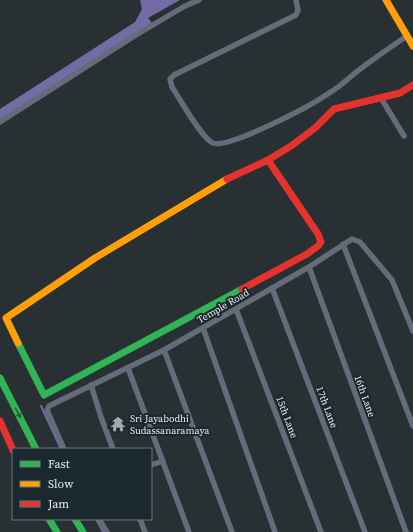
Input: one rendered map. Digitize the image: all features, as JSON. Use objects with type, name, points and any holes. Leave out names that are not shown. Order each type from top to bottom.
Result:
[{"type":"main road","points":[[386,0],[410,35]]},
{"type":"main road","points":[[394,0],[410,35],[413,46]]},
{"type":"main road","points":[[268,160],[318,234],[321,242],[318,246],[306,254],[44,395],[6,318],[94,258],[226,179],[268,160],[291,146],[315,128],[334,109],[400,93],[413,86]]},
{"type":"main road","points":[[0,378],[35,448]]},
{"type":"main road","points":[[0,421],[12,448]]},
{"type":"main road","points":[[50,520],[57,532]]},
{"type":"main road","points":[[76,520],[83,532]]},
{"type":"street","points":[[0,122],[136,35],[185,6],[199,0]]},
{"type":"street","points":[[296,0],[298,10],[296,16],[174,75],[170,79],[172,87],[204,136],[211,143],[226,143],[251,134],[310,106],[328,94],[379,54],[410,35]]},
{"type":"street","points":[[382,98],[404,136]]},
{"type":"street","points":[[413,331],[411,322],[392,280],[360,242],[352,239],[343,244],[413,426]]},
{"type":"street","name":"Temple Road","points":[[64,448],[47,410],[49,406],[164,350],[309,267],[343,244]]},
{"type":"street","name":"16th Lane","points":[[309,267],[406,532]]},
{"type":"street","name":"17th Lane","points":[[272,288],[365,532]]},
{"type":"street","name":"15th Lane","points":[[236,309],[320,532]]},
{"type":"street","points":[[203,328],[275,532]]},
{"type":"street","points":[[164,350],[232,532]]},
{"type":"street","points":[[128,368],[189,532]]},
{"type":"street","points":[[91,385],[113,448]]},
{"type":"street","points":[[152,465],[163,460]]},
{"type":"street","points":[[100,520],[106,532]]},
{"type":"street","points":[[140,520],[145,532]]},
{"type":"shaded area","points":[[140,0],[180,0],[148,18],[152,23],[0,120],[0,109],[135,22],[142,9]]},
{"type":"waterway","points":[[41,406],[61,448]]},
{"type":"waterway","points":[[97,520],[103,532]]},
{"type":"traffic: fast","points":[[18,343],[44,395],[242,289]]},
{"type":"traffic: fast","points":[[0,378],[35,448]]},
{"type":"traffic: fast","points":[[50,520],[57,532]]},
{"type":"traffic: fast","points":[[76,520],[83,532]]},
{"type":"traffic: slow","points":[[386,0],[413,46]]},
{"type":"traffic: slow","points":[[18,343],[6,318],[95,258],[227,179]]},
{"type":"traffic: jam","points":[[227,179],[268,160],[291,146],[315,128],[334,109],[400,93],[413,85]]},
{"type":"traffic: jam","points":[[242,289],[307,254],[321,242],[318,234],[268,160]]},
{"type":"traffic: jam","points":[[0,421],[12,448]]},
{"type":"place","name":"Sri Jayabodhi Sudassanaramaya","points":[[118,424]]}]
